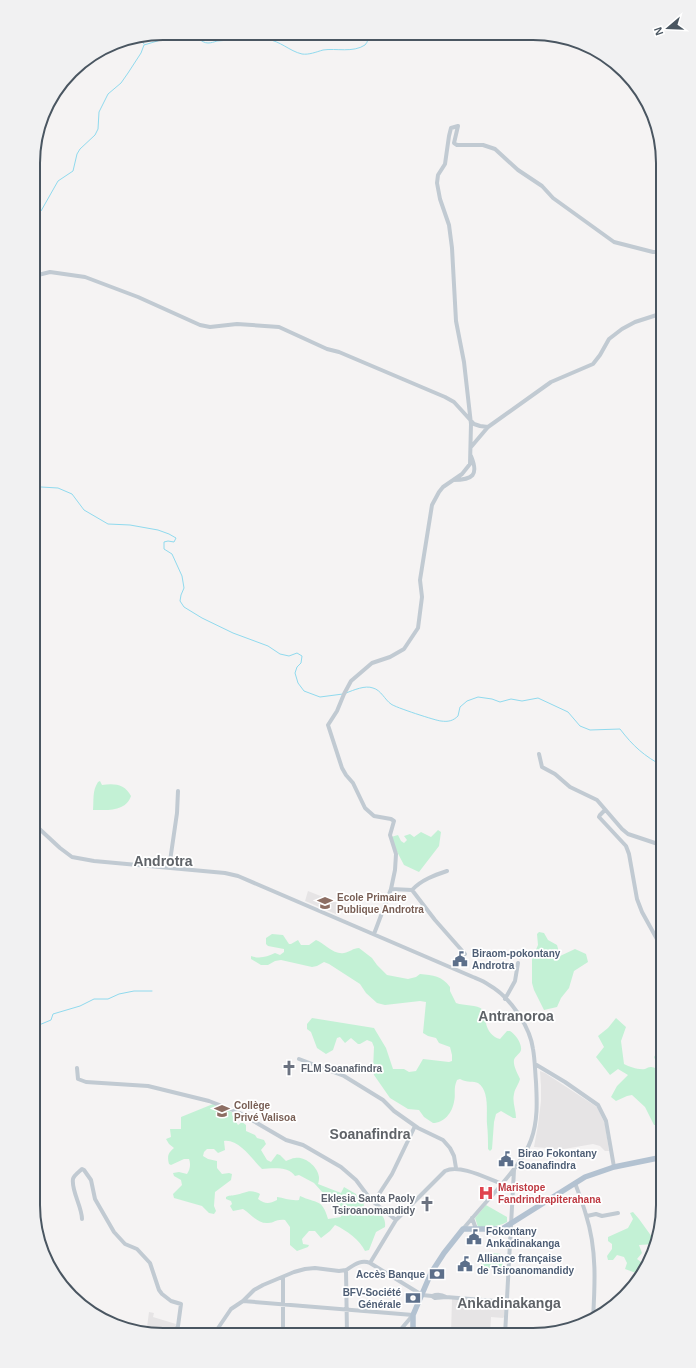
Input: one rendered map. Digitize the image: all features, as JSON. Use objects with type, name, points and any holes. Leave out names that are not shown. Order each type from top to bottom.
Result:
[{"type":"main road","points":[[413,1328],[414,1315],[431,1273],[444,1252],[463,1229],[502,1229],[585,1177],[614,1167],[656,1158]]},
{"type":"street","points":[[374,934],[391,889],[395,870],[396,854],[390,835],[394,821],[392,819],[374,816],[365,808],[353,782],[342,768],[328,725],[337,711],[351,682],[372,663],[390,657],[404,649],[418,628],[422,597],[420,580],[432,505],[438,492],[462,474],[470,464],[470,419],[464,362],[456,321],[452,248],[449,225],[440,199],[437,183],[438,175],[445,164],[448,136],[451,128],[458,126],[454,143],[457,145],[483,145],[495,149],[518,170],[542,186],[553,198],[614,242],[656,252]]},
{"type":"street","points":[[40,274],[50,272],[85,277],[138,297],[200,325],[210,327],[237,324],[279,326],[327,349],[339,352],[445,396],[454,402],[474,424],[488,427]]},
{"type":"street","points":[[471,448],[488,427],[551,382],[593,364],[609,339],[622,329],[635,322],[656,314]]},
{"type":"street","points":[[453,480],[464,480],[475,472],[476,468],[470,454]]},
{"type":"street","points":[[539,754],[542,767],[555,774],[570,787],[597,800],[628,834],[656,843]]},
{"type":"street","points":[[169,868],[177,813],[178,792]]},
{"type":"street","points":[[606,810],[599,817],[626,846],[629,854],[637,899],[642,912],[656,937]]},
{"type":"street","points":[[40,829],[72,857],[94,861],[225,873],[238,876],[489,984],[505,999],[515,1009],[525,1023],[530,1035],[535,1064],[537,1099],[536,1121],[531,1140],[514,1169],[463,1229]]},
{"type":"street","points":[[391,889],[412,890],[433,876],[447,871]]},
{"type":"street","points":[[412,890],[465,954]]},
{"type":"street","points":[[505,999],[515,981],[518,963]]},
{"type":"street","points":[[299,1059],[344,1076],[383,1100],[394,1111],[415,1126],[443,1140],[450,1148],[454,1156],[456,1168]]},
{"type":"street","points":[[535,1064],[565,1082],[598,1105],[606,1121],[614,1167]]},
{"type":"street","points":[[78,1068],[78,1079],[86,1082],[148,1086],[209,1101],[238,1112],[286,1140],[303,1145],[341,1167],[356,1180],[371,1200],[396,1220]]},
{"type":"street","points":[[377,1202],[379,1194],[392,1174],[415,1126]]},
{"type":"street","points":[[370,1263],[396,1220],[441,1174],[450,1168],[461,1169],[502,1184]]},
{"type":"street","points":[[82,1220],[81,1210],[73,1180],[82,1169],[91,1180],[95,1199],[114,1232],[125,1244],[132,1248],[137,1248],[150,1263],[159,1290],[162,1294],[171,1301],[181,1304],[177,1328]]},
{"type":"street","points":[[505,1328],[514,1169]]},
{"type":"street","points":[[575,1183],[587,1216],[595,1264],[593,1311]]},
{"type":"street","points":[[587,1216],[596,1214],[602,1216],[618,1213]]},
{"type":"street","points":[[472,1218],[476,1229]]},
{"type":"street","points":[[218,1328],[231,1308],[243,1301],[254,1290],[305,1269],[315,1268],[346,1270],[360,1262],[365,1261],[422,1295],[432,1296],[435,1298],[446,1297],[507,1302]]},
{"type":"street","points":[[346,1270],[347,1328]]},
{"type":"street","points":[[283,1277],[283,1328]]},
{"type":"street","points":[[243,1301],[414,1315]]},
{"type":"street","points":[[402,1328],[414,1315]]},
{"type":"shaded area","name":"Ecole Primaire Publique Androtra","points":[[308,891],[343,905],[338,915],[305,901]]},
{"type":"shaded area","points":[[540,1071],[597,1107],[605,1124],[609,1151],[605,1151],[600,1146],[593,1144],[547,1152],[546,1148],[534,1147],[541,1101]]},
{"type":"shaded area","points":[[452,1299],[500,1303],[505,1307],[503,1318],[491,1317],[490,1328],[451,1328]]},
{"type":"shaded area","points":[[149,1312],[154,1313],[153,1317],[176,1324],[175,1328],[147,1327]]},
{"type":"green space","points":[[100,781],[102,785],[115,784],[126,789],[131,796],[125,805],[115,809],[93,810],[95,789]]},
{"type":"green space","points":[[438,830],[441,832],[439,846],[419,872],[404,865],[391,837],[398,835],[404,843],[407,840],[404,836],[410,834],[414,837],[421,832],[431,837]]},
{"type":"green space","points":[[539,932],[544,933],[548,940],[557,945],[560,956],[575,949],[586,954],[588,962],[574,971],[569,988],[561,998],[557,1007],[544,1010],[532,983],[532,959],[538,945],[537,934]]},
{"type":"green space","points":[[272,934],[283,935],[289,944],[298,940],[301,945],[309,945],[316,940],[333,951],[340,953],[359,948],[372,958],[387,975],[408,979],[416,977],[420,974],[440,978],[450,987],[450,991],[456,1003],[474,1006],[483,1010],[488,1028],[495,1037],[500,1039],[507,1031],[514,1034],[521,1047],[521,1050],[514,1060],[520,1079],[515,1090],[514,1097],[516,1118],[513,1118],[501,1111],[496,1114],[492,1149],[490,1151],[488,1149],[486,1097],[482,1087],[478,1083],[460,1079],[457,1080],[455,1086],[455,1099],[451,1110],[447,1117],[437,1123],[433,1123],[424,1117],[419,1110],[408,1109],[390,1098],[374,1075],[374,1047],[372,1042],[367,1040],[358,1044],[351,1038],[345,1043],[340,1037],[337,1038],[333,1050],[326,1054],[317,1048],[311,1032],[307,1029],[307,1024],[312,1018],[374,1028],[386,1048],[393,1069],[404,1069],[409,1072],[416,1071],[423,1059],[449,1062],[452,1061],[450,1047],[439,1043],[436,1038],[423,1033],[426,1002],[420,1001],[385,1005],[377,1003],[366,993],[360,984],[324,962],[312,967],[281,960],[275,961],[268,965],[261,965],[251,959],[251,956],[263,957],[275,953],[280,955],[284,952],[284,949],[268,946],[266,944],[266,938]]},
{"type":"green space","points":[[616,1018],[626,1027],[621,1041],[624,1064],[631,1067],[645,1069],[649,1067],[655,1068],[656,1062],[656,1125],[654,1125],[645,1107],[632,1095],[616,1101],[611,1097],[617,1086],[628,1075],[618,1069],[610,1075],[596,1057],[604,1047],[598,1036],[608,1028]]},
{"type":"green space","points":[[213,1104],[232,1112],[232,1115],[238,1125],[242,1122],[246,1125],[246,1131],[255,1135],[257,1138],[264,1140],[266,1144],[261,1150],[267,1160],[271,1162],[277,1154],[286,1161],[293,1158],[307,1160],[314,1166],[318,1173],[318,1184],[341,1193],[344,1187],[356,1194],[357,1197],[363,1199],[363,1209],[366,1212],[371,1213],[376,1210],[380,1213],[384,1219],[385,1227],[376,1232],[369,1250],[365,1251],[360,1243],[352,1236],[335,1225],[321,1238],[315,1231],[309,1231],[302,1239],[303,1244],[309,1245],[308,1247],[297,1251],[290,1245],[290,1227],[285,1220],[264,1223],[243,1209],[233,1211],[230,1206],[232,1204],[231,1201],[226,1199],[226,1197],[253,1191],[260,1194],[258,1199],[267,1203],[277,1200],[277,1197],[290,1200],[299,1200],[300,1196],[321,1205],[326,1212],[328,1219],[341,1217],[339,1206],[334,1200],[324,1194],[314,1183],[299,1175],[295,1176],[285,1169],[262,1169],[245,1150],[230,1141],[224,1141],[225,1150],[218,1153],[214,1149],[207,1149],[203,1156],[217,1161],[217,1168],[222,1174],[232,1174],[231,1180],[215,1192],[214,1206],[216,1211],[214,1214],[209,1213],[202,1206],[174,1198],[173,1194],[182,1185],[181,1180],[174,1176],[173,1173],[179,1172],[187,1174],[190,1163],[189,1159],[184,1159],[171,1165],[169,1164],[168,1155],[174,1148],[166,1139],[171,1137],[170,1129],[181,1129],[181,1117]]},
{"type":"green space","points":[[486,1205],[507,1217],[507,1222],[496,1226],[478,1227],[475,1218]]},
{"type":"green space","points":[[633,1212],[652,1237],[650,1244],[639,1245],[642,1253],[637,1259],[641,1262],[635,1273],[625,1269],[627,1263],[624,1257],[617,1255],[613,1260],[608,1260],[607,1256],[612,1249],[612,1244],[608,1241],[608,1237],[628,1228],[633,1219],[630,1213]]},
{"type":"green space","points":[[491,1253],[501,1254],[501,1257],[503,1257],[503,1268],[481,1268],[481,1257],[491,1257]]},
{"type":"waterway","points":[[40,212],[58,181],[73,171],[77,154],[80,149],[95,135],[98,129],[99,112],[108,94],[121,83],[141,53],[144,45],[161,40]]},
{"type":"waterway","points":[[200,40],[205,43],[229,40]]},
{"type":"waterway","points":[[271,40],[302,54],[323,50],[355,49],[365,45],[367,40]]},
{"type":"waterway","points":[[40,486],[58,488],[72,494],[84,510],[108,524],[130,525],[158,530],[176,538],[174,542],[164,542],[164,549],[172,554],[182,576],[184,588],[180,601],[184,607],[202,618],[233,633],[268,646],[280,654],[289,656],[297,653],[302,656],[301,663],[297,667],[295,673],[298,683],[304,691],[320,697],[343,694]]},
{"type":"waterway","points":[[346,693],[363,687],[370,687],[376,689],[394,706],[441,721],[452,720],[458,716],[460,707],[467,701],[478,697],[500,702],[511,699],[522,701],[538,698],[568,712],[580,726],[590,730],[620,729],[639,750],[656,762]]},
{"type":"waterway","points":[[40,1025],[51,1020],[53,1014],[80,1006],[94,999],[108,999],[119,994],[134,991],[152,991]]},
{"type":"place","name":"Ecole Primaire Publique Androtra","points":[[325,903]]},
{"type":"place","name":"Biraom-pokontany Androtra","points":[[460,959]]},
{"type":"place","name":"FLM Soanafindra","points":[[289,1068]]},
{"type":"place","name":"Collège Privé Valisoa","points":[[222,1111]]},
{"type":"place","name":"Birao Fokontany Soanafindra","points":[[506,1159]]},
{"type":"place","name":"Maristope Fandrindrapiterahana","points":[[486,1193]]},
{"type":"place","name":"Eklesia Santa Paoly Tsiroanomandidy","points":[[427,1204]]},
{"type":"place","name":"Fokontany Ankadinakanga","points":[[474,1237]]},
{"type":"place","name":"Alliance française de Tsiroanomandidy","points":[[465,1264]]},
{"type":"place","name":"Accès Banque","points":[[437,1274]]},
{"type":"place","name":"BFV-Société Générale","points":[[413,1298]]},
{"type":"district","name":"Androtra","points":[[163,861]]},
{"type":"district","name":"Antranoroa","points":[[516,1016]]},
{"type":"district","name":"Soanafindra","points":[[370,1134]]},
{"type":"district","name":"Ankadinakanga","points":[[509,1303]]}]
